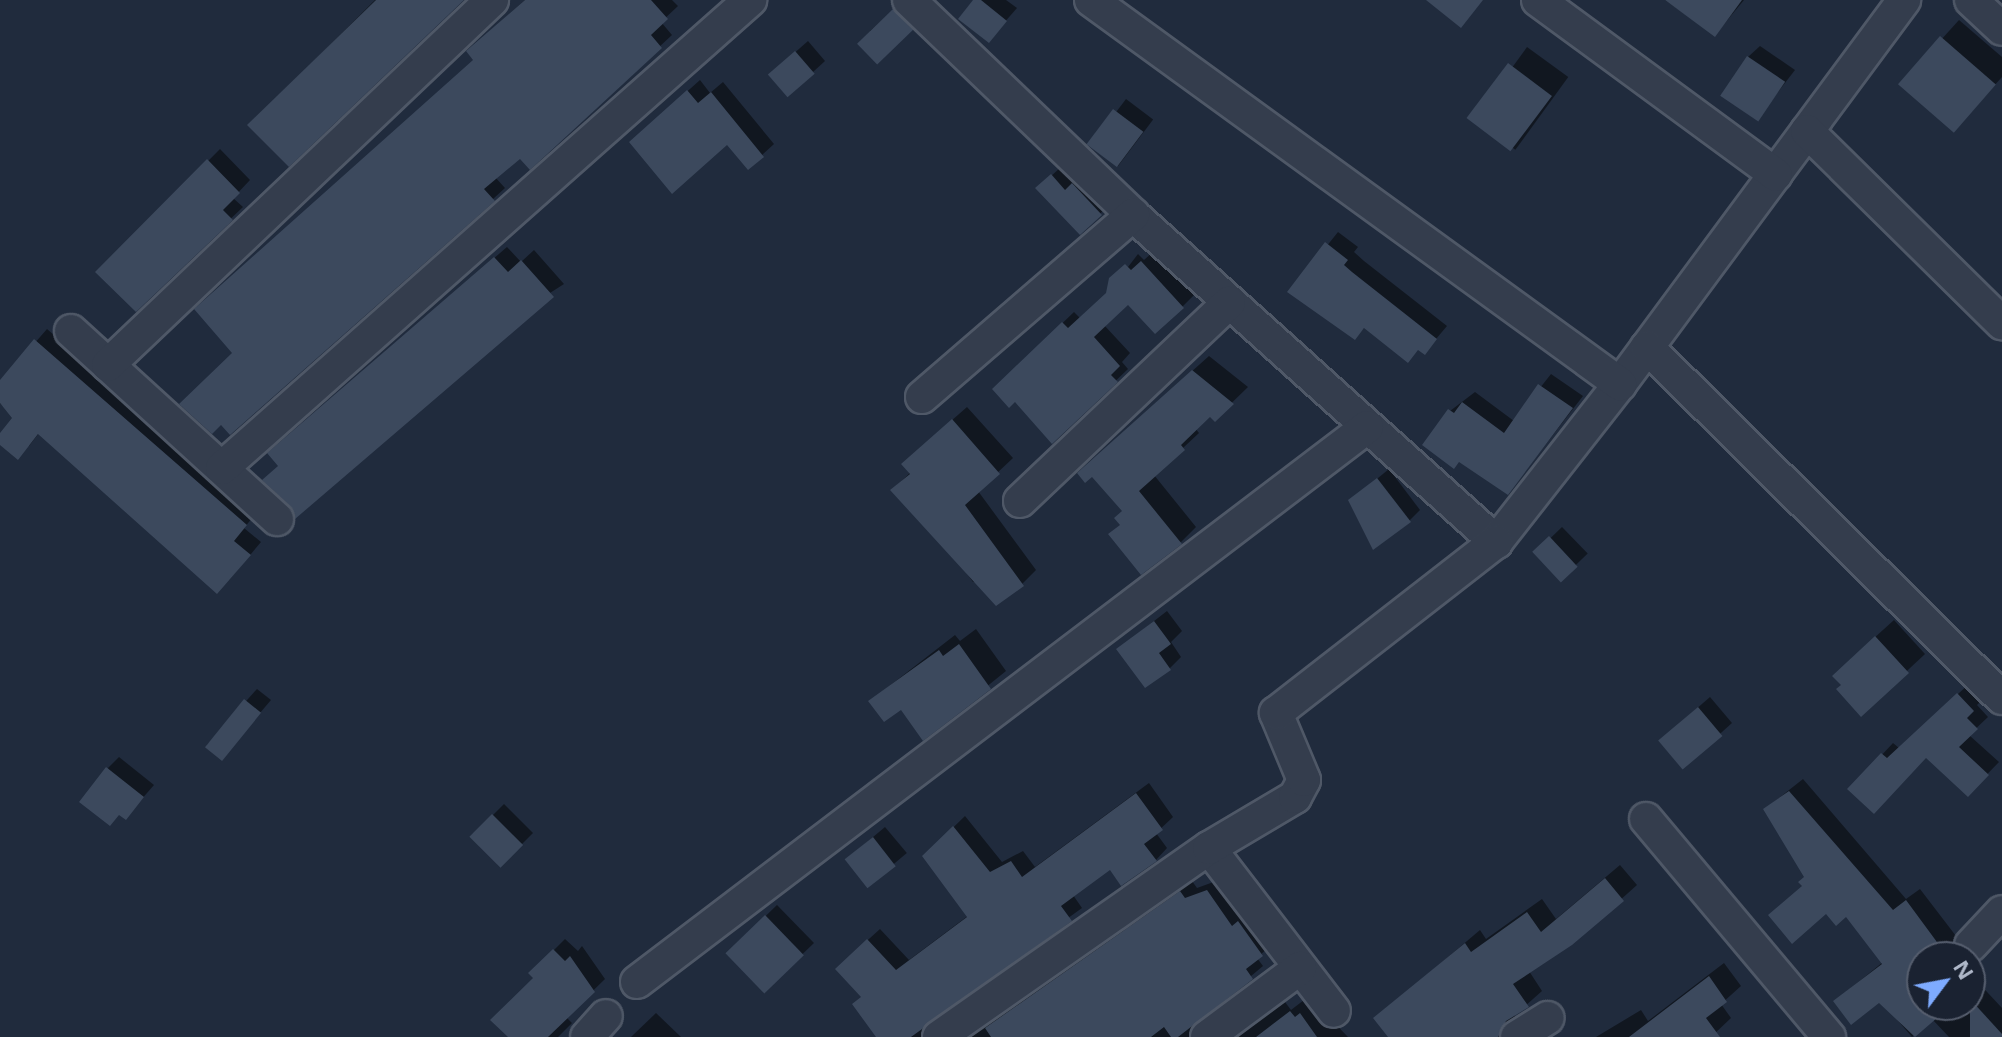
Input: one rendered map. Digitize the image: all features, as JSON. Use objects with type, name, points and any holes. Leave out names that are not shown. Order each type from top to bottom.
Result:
[{"type":"street","points":[[108,365],[492,0]]},
{"type":"street","points":[[222,468],[750,0]]},
{"type":"street","points":[[909,0],[1133,215],[1496,542]]},
{"type":"street","points":[[1091,0],[1620,384]]},
{"type":"street","points":[[1538,0],[1776,175]]},
{"type":"street","points":[[939,1037],[1209,848],[1303,789],[1304,780],[1275,721],[1284,702],[1496,542],[1620,384],[1904,0]]},
{"type":"street","points":[[1971,0],[2002,29]]},
{"type":"street","points":[[1807,131],[2002,323]]},
{"type":"street","points":[[922,397],[1133,215]]},
{"type":"street","points":[[1020,501],[1229,303]]},
{"type":"street","points":[[71,331],[277,519]]},
{"type":"street","points":[[1647,347],[2002,698]]},
{"type":"street","points":[[637,982],[1367,427]]},
{"type":"street","points":[[1646,819],[1829,1037]]},
{"type":"street","points":[[1209,848],[1334,1011]]},
{"type":"street","points":[[1975,941],[2002,912]]},
{"type":"street","points":[[1207,1037],[1300,968]]},
{"type":"street","points":[[1517,1037],[1547,1018]]},
{"type":"building","points":[[376,0],[464,0],[289,167],[247,125]]},
{"type":"building","points":[[525,0],[651,0],[668,19],[651,35],[662,48],[530,170],[520,159],[484,189],[495,201],[230,435],[221,425],[212,434],[179,404],[232,353],[194,309],[473,60],[466,51]]},
{"type":"building","points":[[973,0],[981,0],[1007,21],[989,43],[958,19]]},
{"type":"building","points":[[1426,0],[1483,0],[1461,28]]},
{"type":"building","points":[[1665,0],[1742,0],[1715,37]]},
{"type":"building","points":[[893,9],[913,30],[877,65],[857,44]]},
{"type":"building","points":[[1940,36],[1996,85],[1954,133],[1898,84]]},
{"type":"building","points":[[795,51],[815,74],[788,97],[768,75]]},
{"type":"building","points":[[1747,56],[1785,82],[1758,122],[1720,96]]},
{"type":"building","points":[[1508,63],[1552,96],[1510,151],[1466,118]]},
{"type":"building","points":[[687,90],[698,103],[711,92],[764,157],[748,170],[727,145],[672,194],[629,142]]},
{"type":"building","points":[[1113,109],[1143,132],[1117,167],[1087,144]]},
{"type":"building","points":[[207,159],[240,193],[223,210],[233,220],[136,312],[95,272]]},
{"type":"building","points":[[1051,174],[1065,190],[1072,183],[1102,215],[1080,235],[1035,188]]},
{"type":"building","points":[[1325,242],[1348,260],[1344,265],[1352,272],[1437,339],[1425,355],[1418,350],[1408,363],[1364,328],[1355,340],[1287,292]]},
{"type":"building","points":[[494,257],[508,272],[521,260],[554,297],[295,519],[290,506],[262,480],[278,466],[267,453]]},
{"type":"building","points":[[1141,261],[1184,308],[1155,334],[1128,305],[1094,337],[1120,366],[1111,375],[1118,382],[1052,444],[1015,402],[1009,408],[992,389],[1062,322],[1068,328],[1106,293],[1109,278],[1125,264],[1131,270]]},
{"type":"building","points":[[34,339],[247,525],[234,541],[251,555],[217,594],[38,434],[18,460],[0,445],[0,433],[12,418],[0,403],[0,380]]},
{"type":"building","points":[[1192,370],[1234,404],[1215,422],[1210,417],[1181,445],[1185,450],[1139,491],[1182,544],[1141,575],[1108,534],[1120,525],[1114,518],[1122,511],[1092,477],[1085,483],[1077,473]]},
{"type":"building","points":[[1538,384],[1573,408],[1508,495],[1459,462],[1454,469],[1422,445],[1448,409],[1454,413],[1462,402],[1504,433]]},
{"type":"building","points":[[952,419],[1000,474],[965,505],[1024,586],[996,606],[890,490],[910,474],[901,464]]},
{"type":"building","points":[[1377,478],[1411,522],[1373,550],[1348,500]]},
{"type":"building","points":[[1549,536],[1578,567],[1561,582],[1532,552]]},
{"type":"building","points":[[1154,621],[1171,644],[1159,653],[1171,670],[1145,688],[1116,649]]},
{"type":"building","points":[[1875,636],[1909,673],[1861,717],[1836,689],[1841,685],[1832,676]]},
{"type":"building","points":[[959,644],[991,689],[923,741],[901,710],[884,722],[868,701],[939,650],[943,656]]},
{"type":"building","points":[[1957,693],[1974,711],[1967,718],[1978,729],[1959,747],[1989,775],[1968,797],[1926,758],[1874,814],[1847,789],[1881,753],[1887,758]]},
{"type":"building","points":[[244,699],[261,713],[222,761],[205,747]]},
{"type":"building","points":[[1698,707],[1722,736],[1683,770],[1658,740]]},
{"type":"building","points":[[106,767],[144,797],[126,820],[119,815],[110,826],[79,802]]},
{"type":"building","points":[[1789,791],[1893,910],[1906,900],[1936,941],[1906,941],[1906,1021],[1934,1021],[1915,1037],[1879,1003],[1851,1025],[1833,1001],[1882,964],[1846,917],[1836,926],[1826,914],[1792,944],[1768,915],[1802,886],[1798,882],[1804,877],[1763,809]]},
{"type":"building","points":[[1136,793],[1163,830],[1144,844],[1157,861],[1121,886],[1110,870],[1061,906],[1072,921],[911,1037],[876,1037],[852,1004],[861,997],[835,969],[867,939],[896,970],[967,917],[922,856],[953,826],[990,872],[1011,861],[1022,877]]},
{"type":"building","points":[[492,814],[523,845],[500,868],[469,837]]},
{"type":"building","points":[[873,837],[896,866],[867,888],[845,859]]},
{"type":"building","points":[[1605,878],[1624,901],[1572,945],[1513,984],[1529,1007],[1506,1021],[1498,1037],[1388,1037],[1373,1018],[1465,943],[1471,952],[1527,912],[1541,932]]},
{"type":"building","points":[[1207,890],[1232,926],[1238,921],[1263,956],[1246,969],[1253,979],[1178,1037],[1171,1037],[1164,1027],[1151,1037],[991,1037],[985,1028],[1180,891],[1185,898]]},
{"type":"building","points":[[765,915],[804,955],[764,993],[725,953]]},
{"type":"building","points":[[553,949],[565,961],[570,956],[595,992],[548,1037],[508,1037],[490,1020],[533,978],[528,973]]},
{"type":"building","points":[[1709,976],[1727,1002],[1706,1018],[1720,1037],[1629,1037]]},
{"type":"building","points":[[1290,1011],[1295,1017],[1300,1013],[1317,1037],[1256,1037]]},
{"type":"building","points":[[1986,1016],[2002,1034],[2002,1037],[1970,1037],[1970,1021],[1986,1021]]}]
